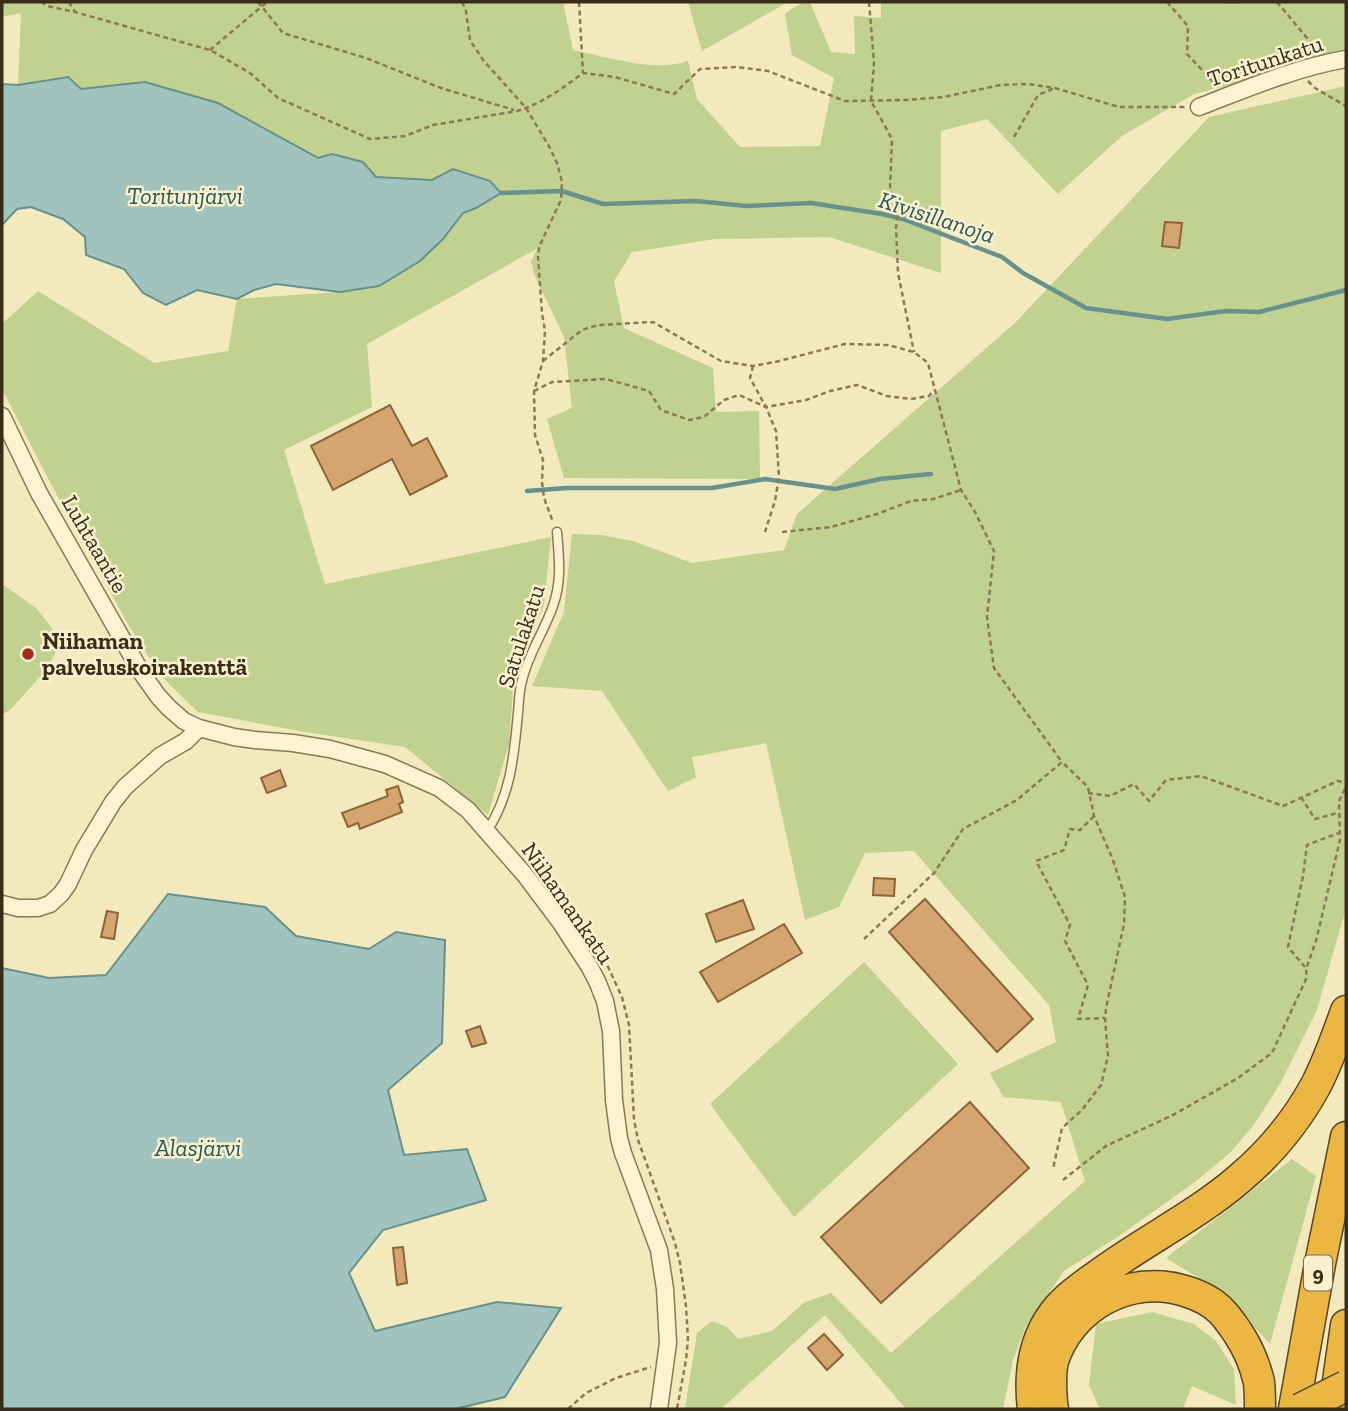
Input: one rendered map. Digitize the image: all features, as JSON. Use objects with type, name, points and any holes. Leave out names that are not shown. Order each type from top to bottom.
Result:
[{"type":"highway","points":[[1033,1409],[1031,1391],[1034,1360],[1054,1312],[1085,1284],[1119,1259],[1213,1200],[1260,1159],[1280,1138],[1316,1086],[1346,1011]]},
{"type":"highway","name":"9","points":[[1294,1409],[1346,1137]]},
{"type":"highway","points":[[1053,1409],[1052,1364],[1060,1343],[1072,1326],[1086,1311],[1108,1297],[1130,1288],[1154,1285],[1197,1295],[1221,1310],[1247,1348],[1259,1383],[1260,1409]]},
{"type":"highway","points":[[1334,1409],[1346,1325]]},
{"type":"highway","points":[[1300,1409],[1346,1386]]},
{"type":"street","name":"Toritunkatu","points":[[1199,107],[1298,70],[1346,59]]},
{"type":"street","name":"Luhtaantie","points":[[2,416],[39,493],[141,672],[158,696],[192,725]]},
{"type":"street","name":"Niihamankatu","points":[[192,725],[234,737],[330,749],[385,764],[439,788],[468,810],[487,831],[561,923],[589,966],[605,1001],[611,1031],[614,1100],[619,1138],[659,1250],[668,1343],[659,1409]]},
{"type":"street","points":[[2,904],[18,908],[38,908],[56,899],[68,884],[84,850],[119,795],[160,756],[186,741],[192,725]]},
{"type":"lane","name":"Satulakatu","points":[[487,831],[507,791],[513,764],[521,683],[554,606],[561,576],[557,531]]},
{"type":"path","points":[[41,2],[47,6],[210,50],[250,73],[278,98],[370,139],[405,136],[433,125],[517,111],[549,97],[583,73],[615,77],[674,94],[700,69],[737,67],[768,71],[845,101],[944,97],[1000,85],[1028,84],[1055,88],[1119,107],[1199,107]]},
{"type":"path","points":[[69,2],[75,12]]},
{"type":"path","points":[[258,2],[283,33],[366,58],[441,88],[517,111]]},
{"type":"path","points":[[210,50],[268,2]]},
{"type":"path","points":[[462,2],[470,40],[483,60],[526,108],[557,163],[562,183],[561,200],[539,247],[545,331],[543,361],[534,391],[535,435],[543,460],[544,498],[557,531]]},
{"type":"path","points":[[579,2],[583,73]]},
{"type":"path","points":[[869,2],[874,63],[871,101],[892,139],[890,190],[898,210],[898,273],[914,352]]},
{"type":"path","points":[[1167,2],[1188,26],[1187,54],[1226,97]]},
{"type":"path","points":[[1226,2],[1243,2]]},
{"type":"path","points":[[1277,2],[1327,62]]},
{"type":"path","points":[[1298,70],[1315,88],[1346,106]]},
{"type":"path","points":[[1014,137],[1038,95],[1055,88]]},
{"type":"path","points":[[543,361],[582,330],[598,325],[653,322],[720,361],[752,366],[845,344],[888,345],[914,352],[928,363],[961,490],[994,551],[987,617],[994,668],[1062,762],[1087,787],[1094,817],[1113,859],[1125,897],[1124,924],[1105,1018],[1108,1056],[1101,1085],[1083,1110],[1062,1128],[1054,1169]]},
{"type":"path","points":[[752,366],[750,377],[776,431],[778,487],[765,532]]},
{"type":"path","points":[[534,391],[552,382],[606,379],[649,391],[661,410],[689,420],[704,417],[724,400],[739,395],[766,407],[806,401],[830,391],[857,385],[887,396],[911,399],[929,397],[935,388]]},
{"type":"path","points":[[782,532],[831,527],[877,514],[911,500],[933,499],[961,490]]},
{"type":"path","points":[[864,939],[934,873],[963,829],[1017,800],[1062,762]]},
{"type":"path","points":[[1063,1180],[1106,1146],[1173,1115],[1238,1077],[1272,1053],[1307,977],[1306,969],[1316,941],[1340,840],[1339,801],[1346,785],[1338,781],[1283,806],[1201,776],[1166,780],[1149,801],[1134,784],[1110,796],[1088,793]]},
{"type":"path","points":[[1301,797],[1315,819],[1339,813]]},
{"type":"path","points":[[1094,817],[1080,830],[1070,829],[1064,850],[1036,861],[1070,925],[1065,942],[1088,985],[1078,1019],[1105,1018]]},
{"type":"path","points":[[1306,969],[1288,947],[1307,845],[1339,833]]},
{"type":"path","points":[[561,923],[570,919],[578,922],[594,940],[617,983],[627,1014],[634,1119],[638,1140],[675,1243],[686,1306],[688,1339],[677,1409]]},
{"type":"path","points":[[568,1409],[586,1393],[616,1378],[666,1362]]},
{"type":"green space","points":[[2,2],[563,2],[573,50],[646,65],[688,61],[697,99],[740,147],[820,146],[834,78],[792,55],[785,13],[804,2],[810,2],[831,52],[855,54],[854,16],[881,18],[881,2],[1346,2],[1346,55],[1194,94],[1122,136],[1058,194],[987,119],[941,131],[941,273],[829,237],[715,239],[632,252],[614,281],[624,328],[713,368],[716,412],[759,411],[760,479],[564,478],[547,419],[572,408],[564,337],[534,274],[531,261],[538,248],[367,344],[372,407],[284,450],[325,584],[551,537],[544,605],[514,674],[509,744],[488,815],[405,747],[198,712],[161,676],[129,626],[2,389],[2,324],[38,291],[154,363],[228,351],[237,299],[340,292],[379,286],[420,261],[443,239],[463,213],[476,208],[453,170],[432,180],[376,177],[332,154],[318,158],[218,103],[145,82],[81,89],[68,77],[18,85],[21,13],[2,17]]},
{"type":"green space","points":[[688,2],[788,2],[702,51]]},
{"type":"green space","points":[[1346,86],[1346,908],[1317,1010],[1280,1084],[1255,1123],[1231,1152],[1195,1182],[1064,1271],[1026,1326],[1013,1360],[1003,1409],[906,1409],[825,1315],[721,1409],[685,1409],[697,1333],[712,1321],[727,1327],[738,1339],[772,1331],[805,1302],[831,1293],[891,1353],[1085,1181],[1061,1102],[1003,1097],[990,1073],[1056,1042],[1049,1005],[914,851],[865,853],[839,907],[805,920],[766,743],[692,757],[696,777],[668,791],[602,691],[532,686],[564,612],[572,534],[602,535],[633,541],[692,563],[784,550],[797,514],[1015,323],[1209,117]]},
{"type":"green space","name":"Niihaman palveluskoirakenttä","points":[[2,584],[37,609],[61,640],[48,668],[11,709],[2,715]]},
{"type":"green space","points":[[864,962],[958,1064],[794,1217],[710,1104]]},
{"type":"green space","points":[[1292,1159],[1316,1176],[1270,1344],[1223,1293],[1166,1258]]},
{"type":"green space","points":[[1152,1312],[1194,1324],[1216,1341],[1234,1369],[1236,1405],[1192,1386],[1183,1409],[1100,1409],[1089,1385],[1096,1324]]},
{"type":"water","name":"Toritunjärvi","points":[[68,77],[81,89],[145,82],[218,103],[318,158],[332,154],[363,162],[376,177],[432,180],[453,169],[490,181],[501,193],[463,213],[443,239],[420,261],[379,286],[340,292],[276,284],[254,290],[237,299],[197,290],[166,305],[143,293],[124,269],[86,255],[85,237],[63,219],[31,207],[17,209],[2,225],[2,84],[18,85]]},
{"type":"water","name":"Alasjärvi","points":[[168,894],[265,907],[296,936],[369,949],[396,932],[445,940],[442,1043],[388,1090],[404,1155],[467,1149],[486,1200],[383,1230],[349,1273],[375,1331],[497,1302],[561,1308],[505,1397],[455,1409],[2,1409],[2,968],[49,978],[106,975]]},
{"type":"building","points":[[1165,222],[1182,223],[1179,248],[1162,246]]},
{"type":"building","points":[[390,405],[412,446],[427,438],[447,476],[410,495],[392,459],[333,490],[311,446]]},
{"type":"building","points":[[280,770],[286,786],[267,793],[261,778]]},
{"type":"building","points":[[398,786],[403,802],[399,804],[402,812],[360,829],[358,823],[348,827],[342,813],[388,796],[386,790]]},
{"type":"building","points":[[874,878],[895,879],[894,896],[873,895]]},
{"type":"building","points":[[925,899],[1033,1019],[997,1052],[889,932]]},
{"type":"building","points":[[743,900],[754,929],[716,942],[706,914]]},
{"type":"building","points":[[107,911],[118,913],[114,939],[101,937]]},
{"type":"building","points":[[784,924],[802,953],[718,1002],[700,972]]},
{"type":"building","points":[[480,1026],[486,1043],[472,1047],[466,1031]]},
{"type":"building","points":[[970,1102],[1029,1168],[881,1303],[821,1237]]},
{"type":"building","points":[[403,1247],[407,1283],[397,1285],[393,1248]]},
{"type":"building","points":[[824,1334],[843,1355],[827,1370],[808,1348]]},
{"type":"waterway","name":"Kivisillanoja","points":[[501,193],[562,191],[603,204],[696,201],[747,206],[811,203],[882,214],[903,219],[1002,257],[1023,273],[1086,308],[1167,319],[1226,311],[1259,312],[1346,290]]},
{"type":"waterway","points":[[527,491],[567,488],[712,488],[765,479],[835,489],[880,479],[931,474]]},
{"type":"place","name":"Niihaman palveluskoirakenttä","points":[[28,654]]}]
